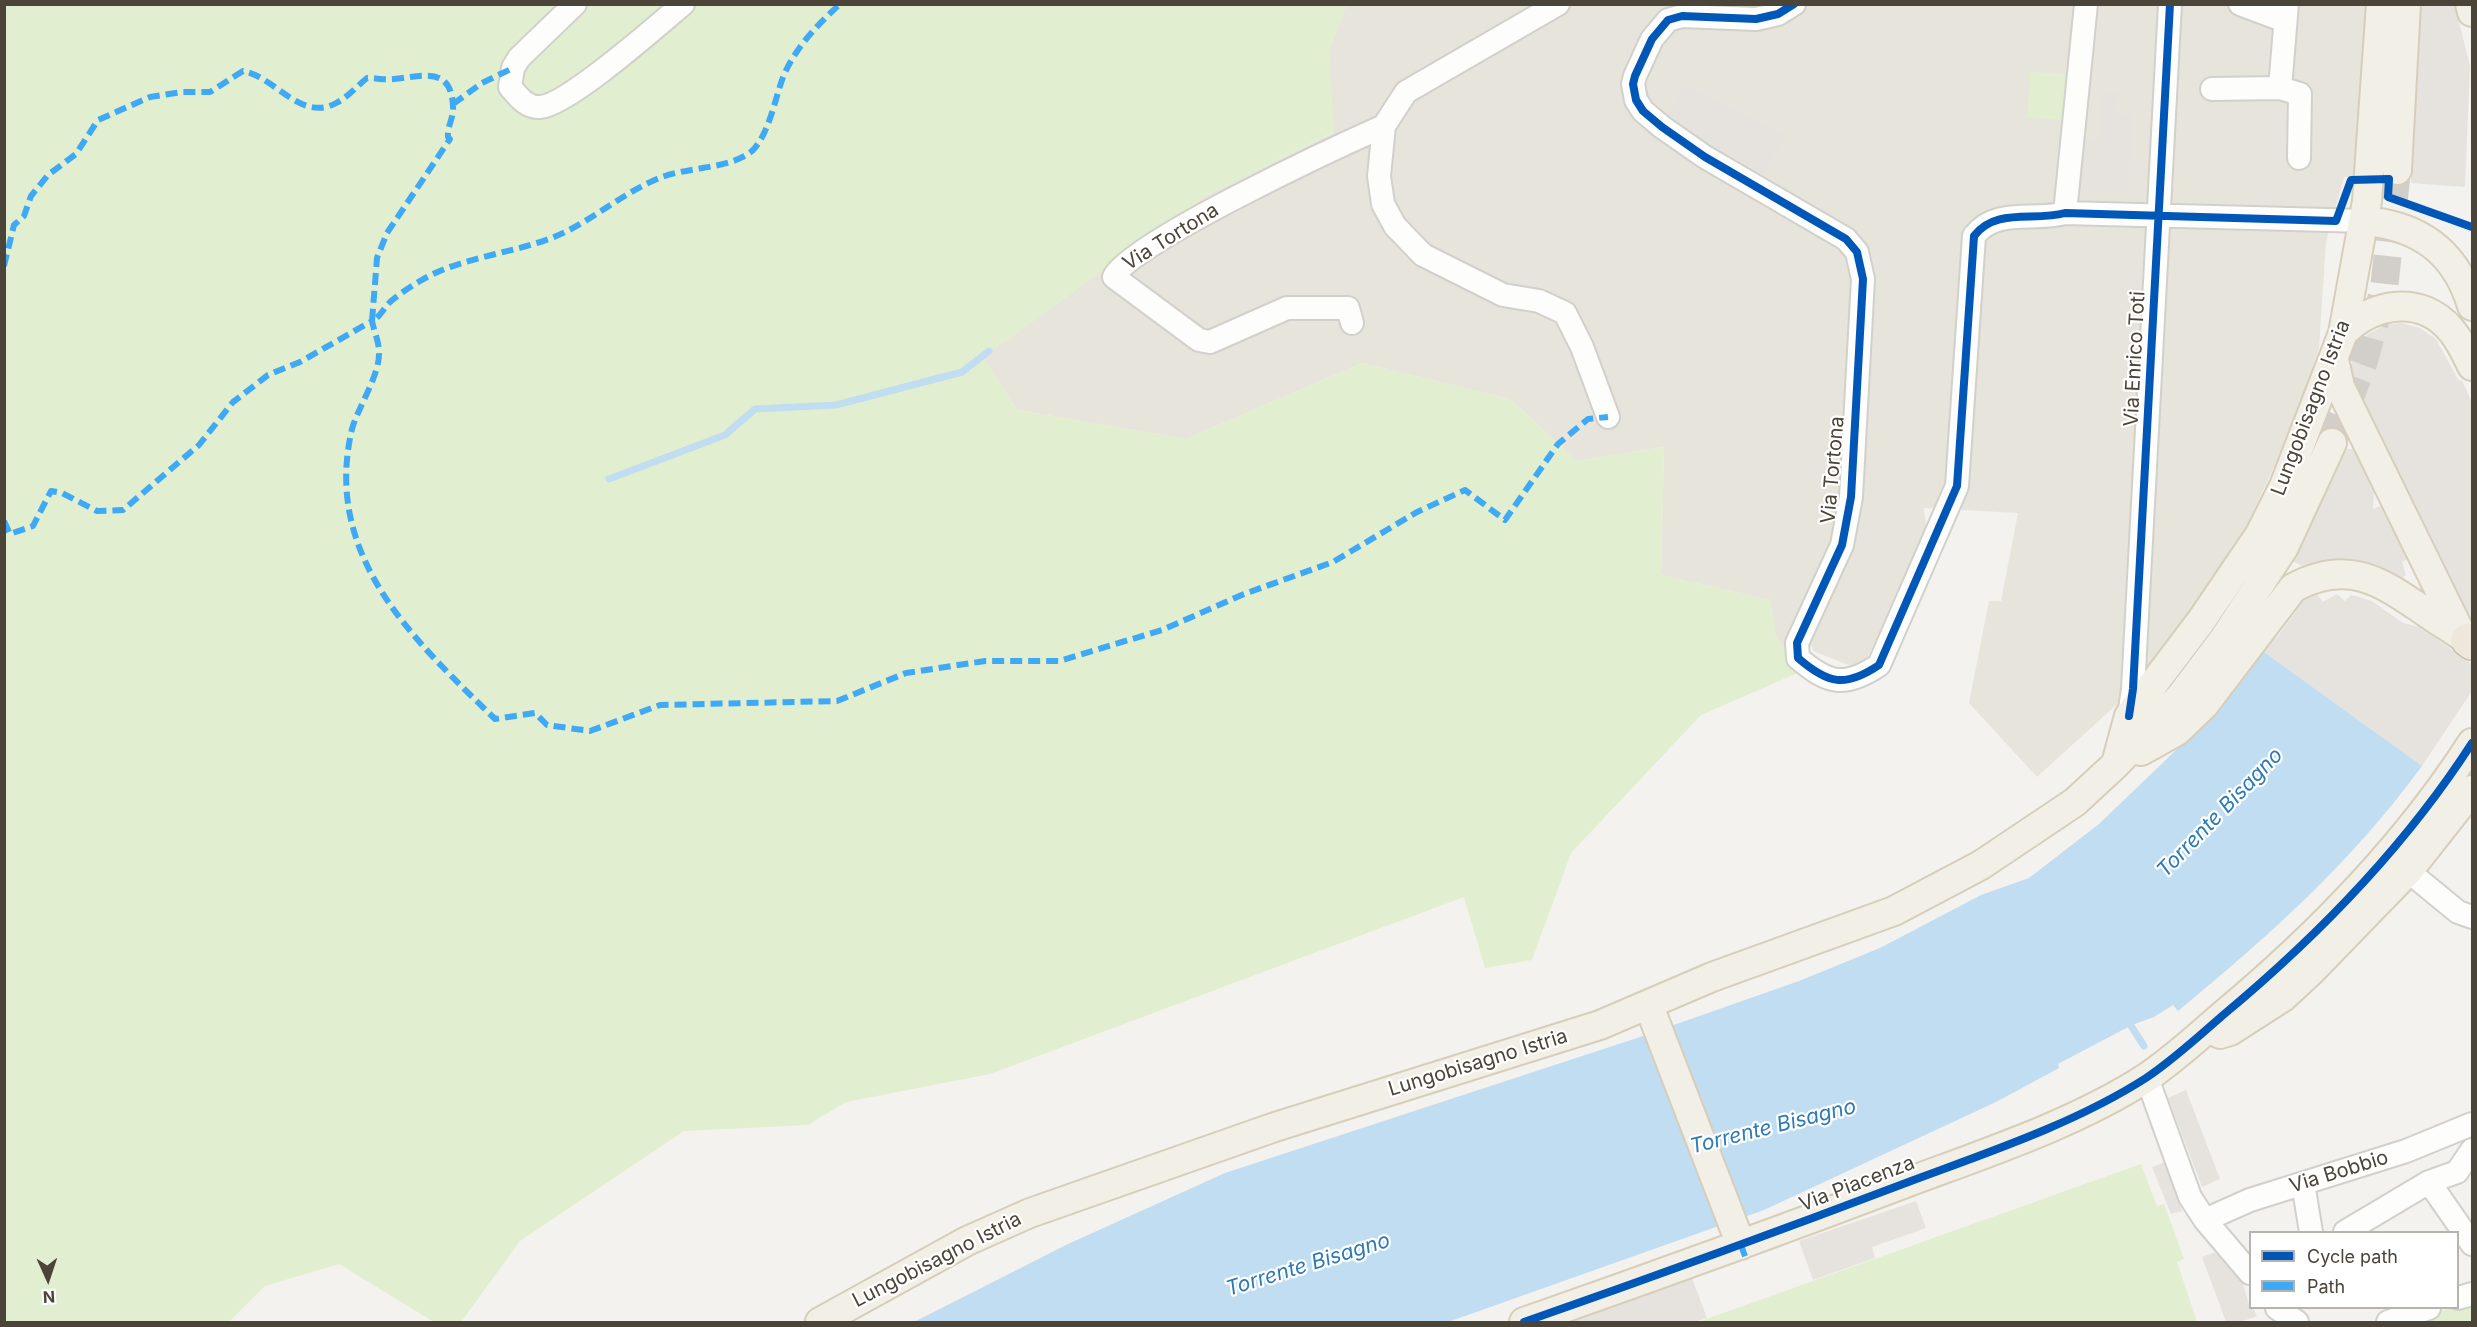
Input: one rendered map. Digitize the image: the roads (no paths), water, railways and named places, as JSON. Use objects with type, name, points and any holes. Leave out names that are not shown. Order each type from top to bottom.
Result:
[{"type":"main road","name":"Lungobisagno Istria","points":[[2115,765],[2129,716],[2201,621],[2260,534],[2284,486],[2339,346],[2365,221],[2381,4]]},
{"type":"main road","points":[[2397,170],[2406,4]]},
{"type":"main road","points":[[2470,4],[2472,12]]},
{"type":"main road","points":[[2365,221],[2392,225],[2425,237],[2450,262],[2461,278],[2472,306]]},
{"type":"main road","points":[[2469,640],[2446,607],[2340,387],[2339,346],[2364,315],[2390,306],[2417,308],[2441,320],[2450,329],[2472,366]]},
{"type":"main road","name":"Lungobisagno Istria","points":[[820,1323],[967,1241],[1030,1213],[1275,1127],[1516,1053],[1653,1016],[1712,976],[1894,910],[1981,865],[2074,802],[2115,765],[2181,696],[2248,604],[2284,547],[2332,443]]},
{"type":"main road","points":[[2115,765],[2177,731],[2204,705],[2293,588],[2309,579],[2337,573],[2369,577],[2469,640]]},
{"type":"main road","name":"Via Piacenza","points":[[1524,1323],[2044,1130],[2147,1078],[2264,981],[2385,861],[2444,787],[2472,743]]},
{"type":"main road","points":[[2188,1045],[2230,1031],[2283,997],[2408,872],[2472,790]]},
{"type":"main road","points":[[1516,1053],[1539,1038],[1614,1003],[1712,976]]},
{"type":"main road","points":[[1653,1016],[1740,1243]]},
{"type":"street","points":[[575,4],[519,58],[513,68],[510,87],[522,102],[539,107],[562,98],[622,56],[683,4]]},
{"type":"street","points":[[1558,4],[1407,92],[1384,126],[1379,176],[1383,204],[1395,226],[1423,255],[1503,295],[1539,302],[1565,313],[1582,347],[1608,417]]},
{"type":"street","name":"Via Tortona","points":[[1794,4],[1778,14],[1756,19],[1682,16],[1668,20],[1652,39],[1633,84],[1636,100],[1643,111],[1662,127],[1705,157],[1846,238],[1861,262],[1863,279],[1851,497],[1842,545],[1797,643],[1798,658],[1814,672],[1829,680],[1844,681],[1861,677],[1879,665],[1957,486],[1974,237],[1981,226],[2006,217],[2050,218],[2065,213],[2365,221]]},
{"type":"street","points":[[2065,213],[2086,4]]},
{"type":"street","name":"Via Enrico Toti","points":[[2129,716],[2133,689],[2170,4]]},
{"type":"street","points":[[2240,4],[2286,13],[2280,88]]},
{"type":"street","points":[[2212,89],[2280,88],[2300,94],[2299,158]]},
{"type":"street","name":"Via Tortona","points":[[1352,323],[1348,308],[1287,308],[1210,342],[1199,340],[1114,277],[1124,265],[1161,239],[1238,196],[1384,126]]},
{"type":"street","points":[[2408,872],[2458,912],[2472,917]]},
{"type":"street","points":[[2147,1078],[2190,1197],[2205,1220],[2249,1272]]},
{"type":"street","name":"Via Bobbio","points":[[2205,1220],[2250,1200],[2427,1144],[2472,1124]]},
{"type":"street","points":[[2348,1231],[2428,1182],[2457,1172],[2472,1150]]},
{"type":"street","points":[[2428,1182],[2472,1244]]},
{"type":"street","points":[[2303,1183],[2311,1231]]},
{"type":"street","points":[[2388,1323],[2426,1309]]},
{"type":"water","name":"Torrente Bisagno","points":[[2260,649],[2422,766],[2395,801],[2338,866],[2277,926],[2178,1011],[2173,1005],[2154,1017],[2132,1025],[2058,1064],[2059,1068],[1996,1102],[1764,1210],[1448,1322],[914,1322],[1068,1244],[1225,1173],[1634,1039],[1799,981],[1880,948],[1981,895],[2029,878],[2099,824],[2175,751],[2212,711]]},
{"type":"waterway","points":[[609,479],[725,435],[755,409],[836,405],[962,372],[989,351]]},
{"type":"waterway","points":[[2126,1018],[2144,1046]]},
{"type":"tunnel","points":[[2332,443],[2363,364],[2384,289],[2397,170]]}]
